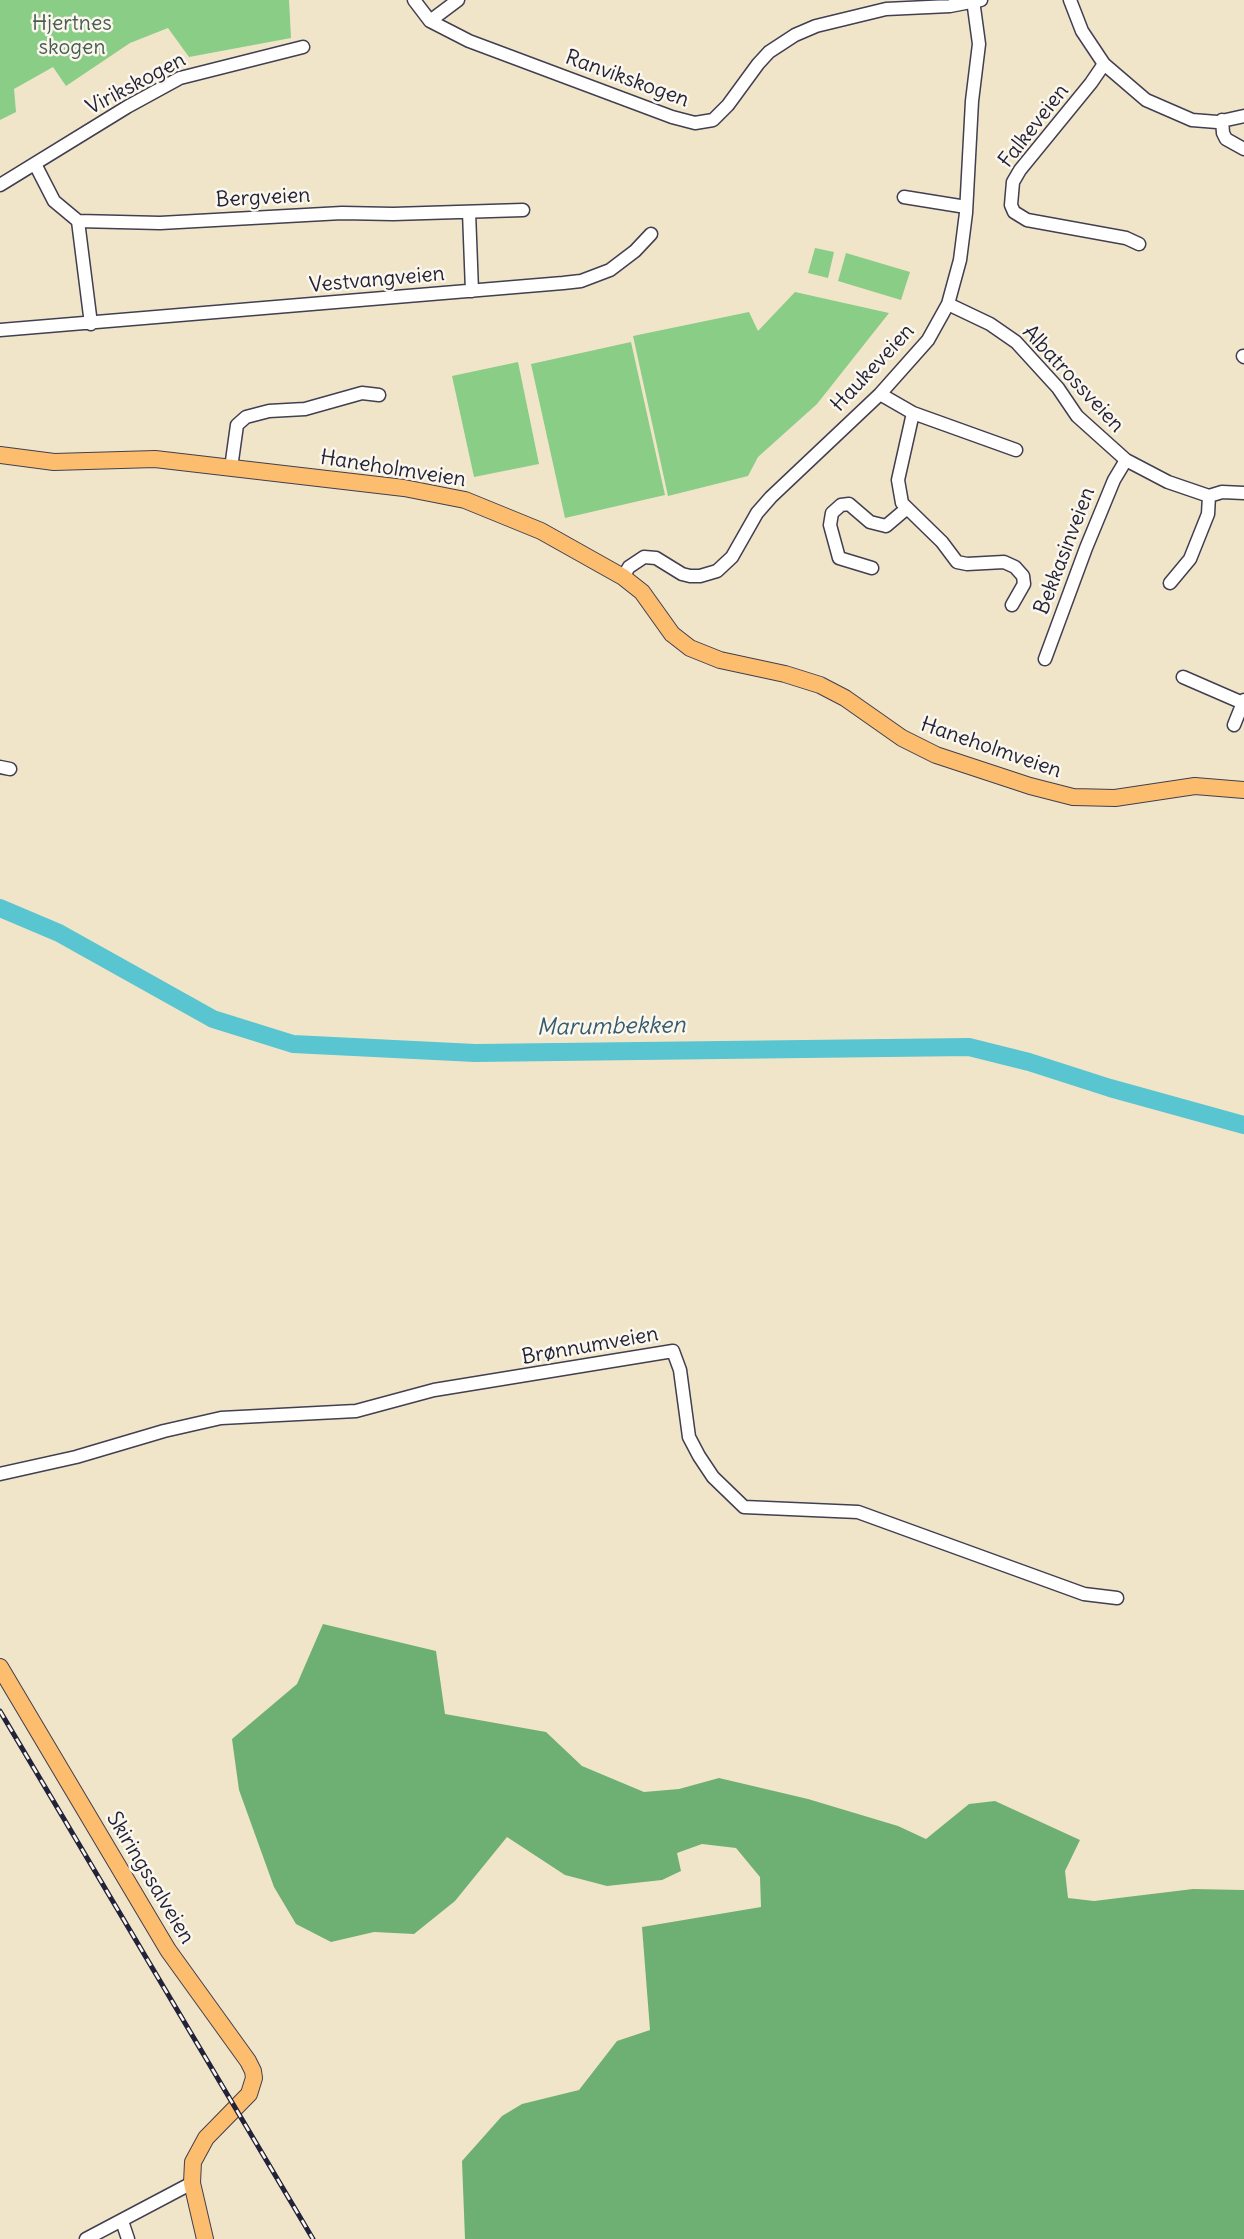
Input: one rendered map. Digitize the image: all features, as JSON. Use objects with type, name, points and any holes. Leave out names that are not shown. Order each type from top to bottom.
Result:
[{"type":"main road","name":"Haneholmveien","points":[[0,456],[54,462],[155,459],[404,488],[465,500],[541,531],[623,577],[642,592],[672,634],[690,648],[720,660],[785,674],[820,685],[852,702],[902,738],[936,755],[1073,797],[1115,798],[1195,786],[1244,790]]},
{"type":"main road","name":"Skiringssalveien","points":[[0,1667],[168,1950],[248,2061],[254,2078],[249,2094],[199,2147],[193,2162],[192,2183]]},
{"type":"main road","points":[[192,2183],[205,2239]]},
{"type":"street","name":"Ranvikskogen","points":[[414,0],[430,20],[469,41],[672,117],[695,123],[713,120],[769,52],[805,30],[886,9],[976,1]]},
{"type":"street","points":[[430,20],[458,0]]},
{"type":"street","points":[[1070,0],[1082,31],[1104,64],[1141,96],[1163,110],[1192,120],[1223,120],[1244,116]]},
{"type":"street","name":"Haukeveien","points":[[623,577],[634,563],[644,557],[656,558],[690,576],[717,571],[732,557],[757,513],[771,497],[880,394],[928,340],[948,304],[960,260],[979,44],[976,1]]},
{"type":"street","name":"Virikskogen","points":[[0,185],[127,107],[180,78],[303,47]]},
{"type":"street","name":"Falkeveien","points":[[1104,64],[1020,170],[1013,183],[1011,205],[1014,212],[1027,220],[1125,238],[1139,244]]},
{"type":"street","points":[[1223,120],[1226,139],[1244,149]]},
{"type":"street","points":[[35,164],[54,201],[78,221],[91,324]]},
{"type":"street","points":[[905,197],[966,207]]},
{"type":"street","name":"Bergveien","points":[[78,221],[160,223],[342,213],[523,210]]},
{"type":"street","points":[[469,212],[472,291]]},
{"type":"street","name":"Vestvangveien","points":[[0,330],[564,284],[610,270],[651,234]]},
{"type":"street","name":"Albatrossveien","points":[[948,304],[990,324],[1016,342],[1058,388],[1077,416],[1126,460],[1168,482],[1209,496],[1222,492],[1244,493]]},
{"type":"street","points":[[231,468],[237,425],[246,417],[269,411],[305,409],[362,393],[379,395]]},
{"type":"street","points":[[880,394],[913,413],[1016,450]]},
{"type":"street","points":[[913,413],[898,481],[899,496],[906,509],[942,542],[957,562],[1003,562],[1015,567],[1023,576],[1024,583],[1012,605]]},
{"type":"street","name":"Bekkasinveien","points":[[1045,659],[1086,548],[1114,480],[1126,460]]},
{"type":"street","points":[[1170,583],[1190,559],[1208,514],[1209,496]]},
{"type":"street","points":[[872,568],[839,558],[830,525],[832,513],[841,505],[849,504],[870,522],[886,526],[906,509]]},
{"type":"street","points":[[1182,677],[1244,702],[1234,725]]},
{"type":"street","name":"Brønnumveien","points":[[0,1474],[76,1457],[164,1431],[221,1418],[356,1412],[434,1390],[673,1351],[680,1370],[689,1437],[698,1457],[713,1477],[744,1507],[858,1512],[1084,1594],[1117,1598]]},
{"type":"street","points":[[86,2239],[192,2183]]},
{"type":"street","points":[[122,2221],[128,2239]]},
{"type":"green space","name":"Hjertnes skogen","points":[[0,0],[289,0],[291,38],[189,57],[168,28],[130,43],[66,86],[53,67],[14,89],[16,112],[0,120]]},
{"type":"green space","points":[[815,248],[834,252],[828,278],[808,273]]},
{"type":"green space","points":[[846,253],[910,272],[901,300],[838,281]]},
{"type":"green space","points":[[795,292],[889,313],[817,404],[758,457],[748,476],[668,496],[633,336],[749,312],[758,331]]},
{"type":"green space","points":[[631,342],[665,495],[565,518],[531,364]]},
{"type":"green space","points":[[518,362],[539,464],[474,477],[452,376]]},
{"type":"green space","points":[[323,1624],[436,1651],[445,1714],[546,1732],[582,1766],[644,1792],[679,1789],[719,1778],[808,1799],[898,1826],[926,1839],[969,1804],[995,1801],[1080,1840],[1065,1871],[1068,1898],[1094,1901],[1193,1889],[1244,1890],[1244,2239],[465,2239],[462,2161],[502,2116],[522,2104],[579,2090],[617,2041],[650,2030],[642,1927],[761,1907],[760,1877],[736,1848],[702,1844],[677,1853],[681,1871],[662,1880],[607,1886],[565,1875],[507,1837],[455,1901],[414,1934],[374,1932],[331,1942],[296,1924],[274,1887],[239,1790],[232,1739],[297,1684]]},
{"type":"waterway","name":"Marumbekken","points":[[0,908],[59,933],[213,1019],[293,1044],[475,1053],[969,1047],[1244,1125]]},
{"type":"railway","points":[[0,1711],[313,2239]]}]
